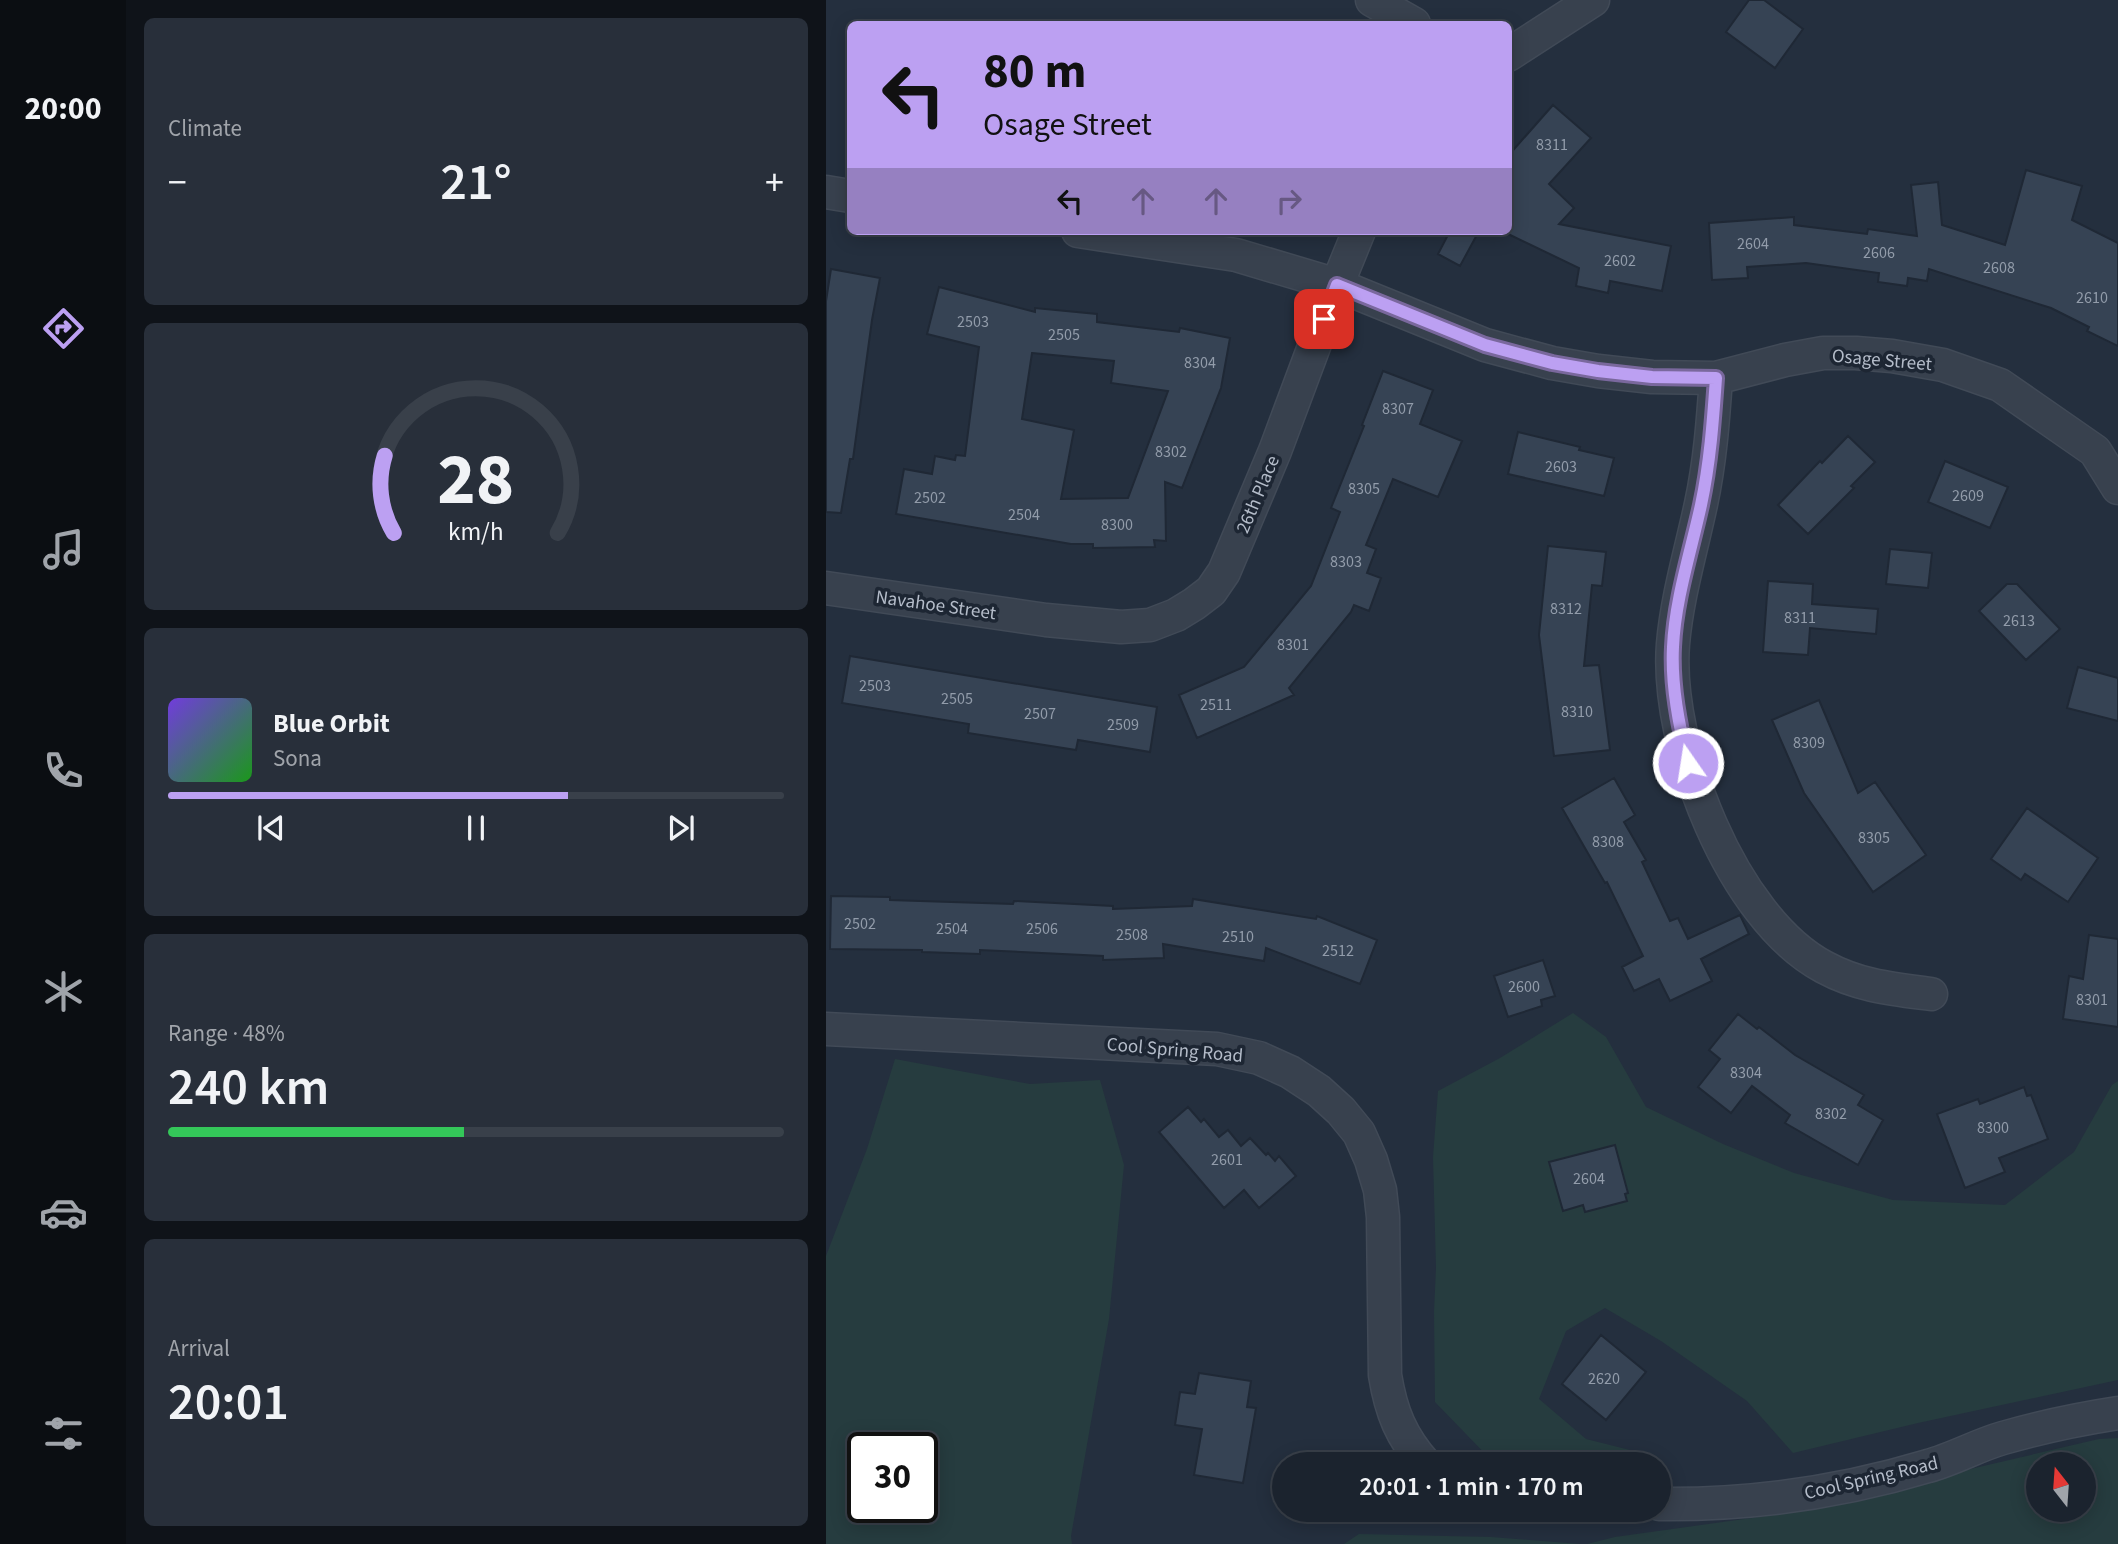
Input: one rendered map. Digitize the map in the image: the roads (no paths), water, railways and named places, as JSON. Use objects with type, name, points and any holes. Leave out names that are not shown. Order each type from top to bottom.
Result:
[{"type":"street","points":[[1372,0],[1408,21]]},
{"type":"street","points":[[1512,52],[1594,0]]},
{"type":"street","points":[[826,192],[847,196]]},
{"type":"street","name":"Osage Street","points":[[1105,235],[1236,255],[1337,285],[1485,345],[1552,363],[1598,371],[1652,377],[1716,378],[1785,360],[1823,354],[1856,353],[1943,365],[2000,385],[2095,451],[2118,488]]},
{"type":"street","name":"26th Place","points":[[1046,620],[1121,627],[1150,625],[1176,615],[1211,591],[1224,572],[1275,451],[1357,235]]},
{"type":"street","points":[[1716,378],[1712,443],[1684,575],[1673,646],[1679,728],[1698,797],[1752,900],[1779,932],[1800,950],[1821,966],[1853,981],[1886,989],[1931,994]]},
{"type":"street","name":"Navahoe Street","points":[[826,588],[1046,620]]},
{"type":"street","name":"Cool Spring Road","points":[[826,1029],[1217,1049],[1259,1058],[1290,1072],[1319,1091],[1341,1111],[1359,1133],[1380,1190],[1383,1217],[1384,1362],[1388,1398],[1397,1422],[1414,1452]]},
{"type":"street","name":"Cool Spring Road","points":[[1671,1503],[1774,1498],[1843,1487],[1929,1466],[2001,1438],[2082,1418],[2118,1413]]}]
